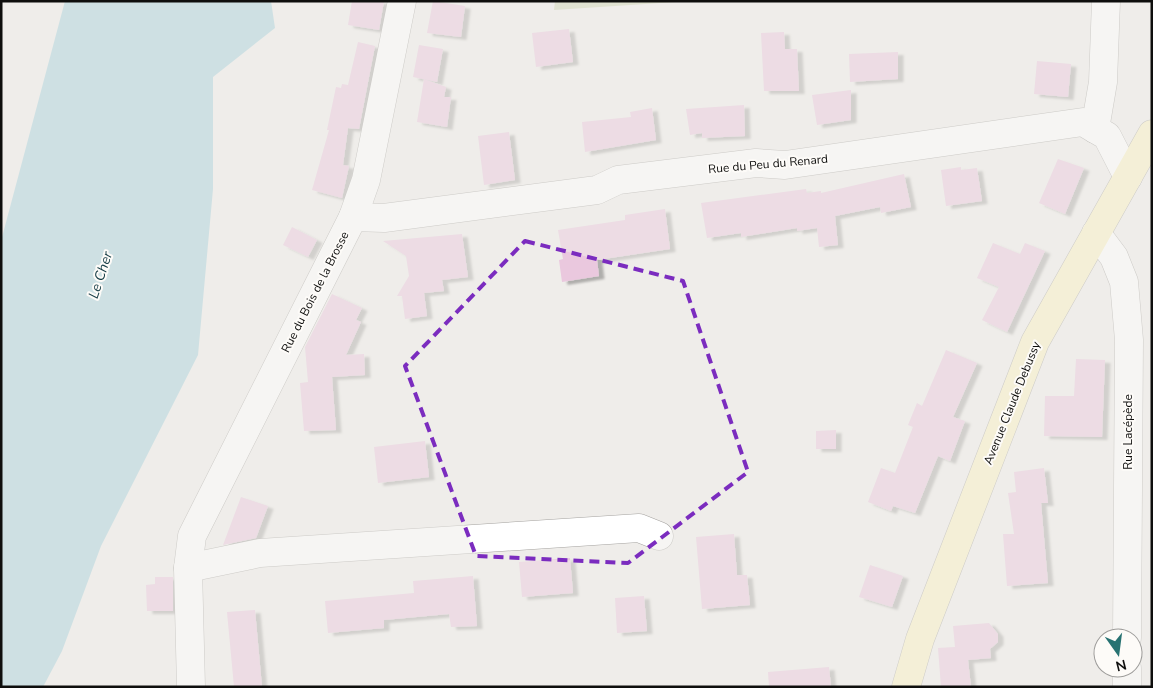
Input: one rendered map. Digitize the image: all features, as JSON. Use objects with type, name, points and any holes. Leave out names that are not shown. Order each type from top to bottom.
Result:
[{"type":"main road","name":"Avenue Claude Debussy","points":[[906,687],[920,638],[1035,342],[1152,134]]},
{"type":"street","name":"Rue du Bois de la Brosse","points":[[191,687],[188,568],[192,536],[352,217],[366,180],[402,1]]},
{"type":"street","points":[[1106,1],[1103,82],[1095,129],[1107,136],[1128,177]]},
{"type":"street","name":"Rue du Peu du Renard","points":[[352,217],[384,218],[404,216],[597,190],[618,180],[756,163],[786,165],[1083,122],[1095,129]]},
{"type":"street","name":"Rue Lacépède","points":[[1096,233],[1114,257],[1124,282],[1129,340],[1127,628]]},
{"type":"street","points":[[188,568],[260,553],[280,551],[640,528],[659,536]]},
{"type":"highlighted area","points":[[525,241],[683,281],[748,472],[628,563],[476,556],[405,366]]},
{"type":"green space","points":[[555,1],[691,1],[554,10]]},
{"type":"water","name":"Le Cher","points":[[65,1],[271,1],[275,28],[213,77],[213,189],[198,355],[101,546],[62,651],[43,687],[1,687],[1,241]]},
{"type":"building","points":[[352,1],[384,1],[379,30],[348,25]]},
{"type":"building","points":[[433,1],[465,6],[461,37],[427,33]]},
{"type":"building","points":[[569,29],[573,62],[536,67],[532,33]]},
{"type":"building","points":[[784,32],[785,49],[797,49],[799,91],[764,91],[761,33]]},
{"type":"building","points":[[358,42],[375,46],[359,129],[348,128],[343,165],[349,166],[342,198],[312,190],[329,130],[327,130],[336,87],[341,88],[342,84],[348,85]]},
{"type":"building","points":[[419,45],[443,49],[437,82],[413,77]]},
{"type":"building","points":[[898,52],[898,79],[850,82],[849,54]]},
{"type":"building","points":[[1037,61],[1071,64],[1068,97],[1034,94]]},
{"type":"building","points":[[424,79],[446,87],[444,97],[451,97],[447,127],[417,122]]},
{"type":"building","points":[[851,90],[851,120],[817,125],[812,95]]},
{"type":"building","points":[[744,105],[745,136],[702,138],[702,133],[690,135],[686,109]]},
{"type":"building","points":[[652,108],[656,140],[585,152],[582,122],[631,117],[630,112]]},
{"type":"building","points":[[509,132],[515,180],[484,185],[478,136]]},
{"type":"building","points":[[1058,159],[1084,168],[1065,214],[1039,203]]},
{"type":"building","points":[[961,167],[961,170],[977,168],[982,201],[946,206],[941,170]]},
{"type":"building","points":[[904,174],[911,207],[881,213],[880,207],[835,216],[838,245],[819,247],[817,228],[797,231],[797,228],[741,237],[741,233],[707,238],[701,203],[806,189],[807,193],[821,191],[821,193]]},
{"type":"building","points":[[665,209],[670,249],[597,260],[599,276],[562,282],[559,260],[563,259],[558,230],[625,220],[625,215]]},
{"type":"building","points":[[292,227],[317,240],[308,257],[283,245]]},
{"type":"building","points":[[462,234],[468,277],[442,280],[444,291],[424,293],[427,316],[405,319],[402,296],[397,296],[409,276],[406,256],[383,241]]},
{"type":"building","points":[[993,243],[1020,254],[1025,243],[1045,251],[1007,332],[982,320],[999,287],[977,278]]},
{"type":"building","points":[[332,294],[362,308],[356,320],[361,322],[346,355],[364,354],[365,375],[332,377],[336,430],[304,431],[300,383],[308,382],[305,347]]},
{"type":"building","points":[[946,350],[977,363],[953,417],[965,421],[950,461],[938,456],[915,513],[893,506],[891,511],[868,502],[881,468],[895,473],[913,427],[908,425],[917,403],[922,406]]},
{"type":"building","points":[[1076,359],[1105,360],[1102,437],[1044,436],[1045,396],[1074,396]]},
{"type":"building","points":[[836,430],[836,449],[816,449],[816,431]]},
{"type":"building","points":[[425,441],[429,477],[378,483],[374,447]]},
{"type":"building","points":[[1044,468],[1048,503],[1041,503],[1048,583],[1007,586],[1003,534],[1014,534],[1008,493],[1016,492],[1014,472]]},
{"type":"building","points":[[241,497],[268,506],[256,538],[223,545]]},
{"type":"building","points":[[734,534],[737,575],[747,575],[750,605],[702,609],[696,537]]},
{"type":"building","points":[[570,558],[573,593],[522,597],[519,562]]},
{"type":"building","points":[[870,565],[903,576],[892,607],[859,597]]},
{"type":"building","points":[[473,576],[477,626],[451,627],[449,614],[384,620],[384,628],[328,633],[325,601],[414,593],[413,581]]},
{"type":"building","points":[[155,577],[173,577],[173,611],[147,611],[146,585],[155,584]]},
{"type":"building","points":[[644,596],[647,631],[617,633],[615,598]]},
{"type":"building","points":[[255,610],[262,687],[234,687],[227,612]]},
{"type":"building","points":[[989,623],[998,634],[998,642],[990,649],[991,658],[968,660],[971,687],[941,687],[938,648],[955,647],[953,626]]},
{"type":"building","points":[[829,667],[831,687],[769,687],[768,672]]}]
